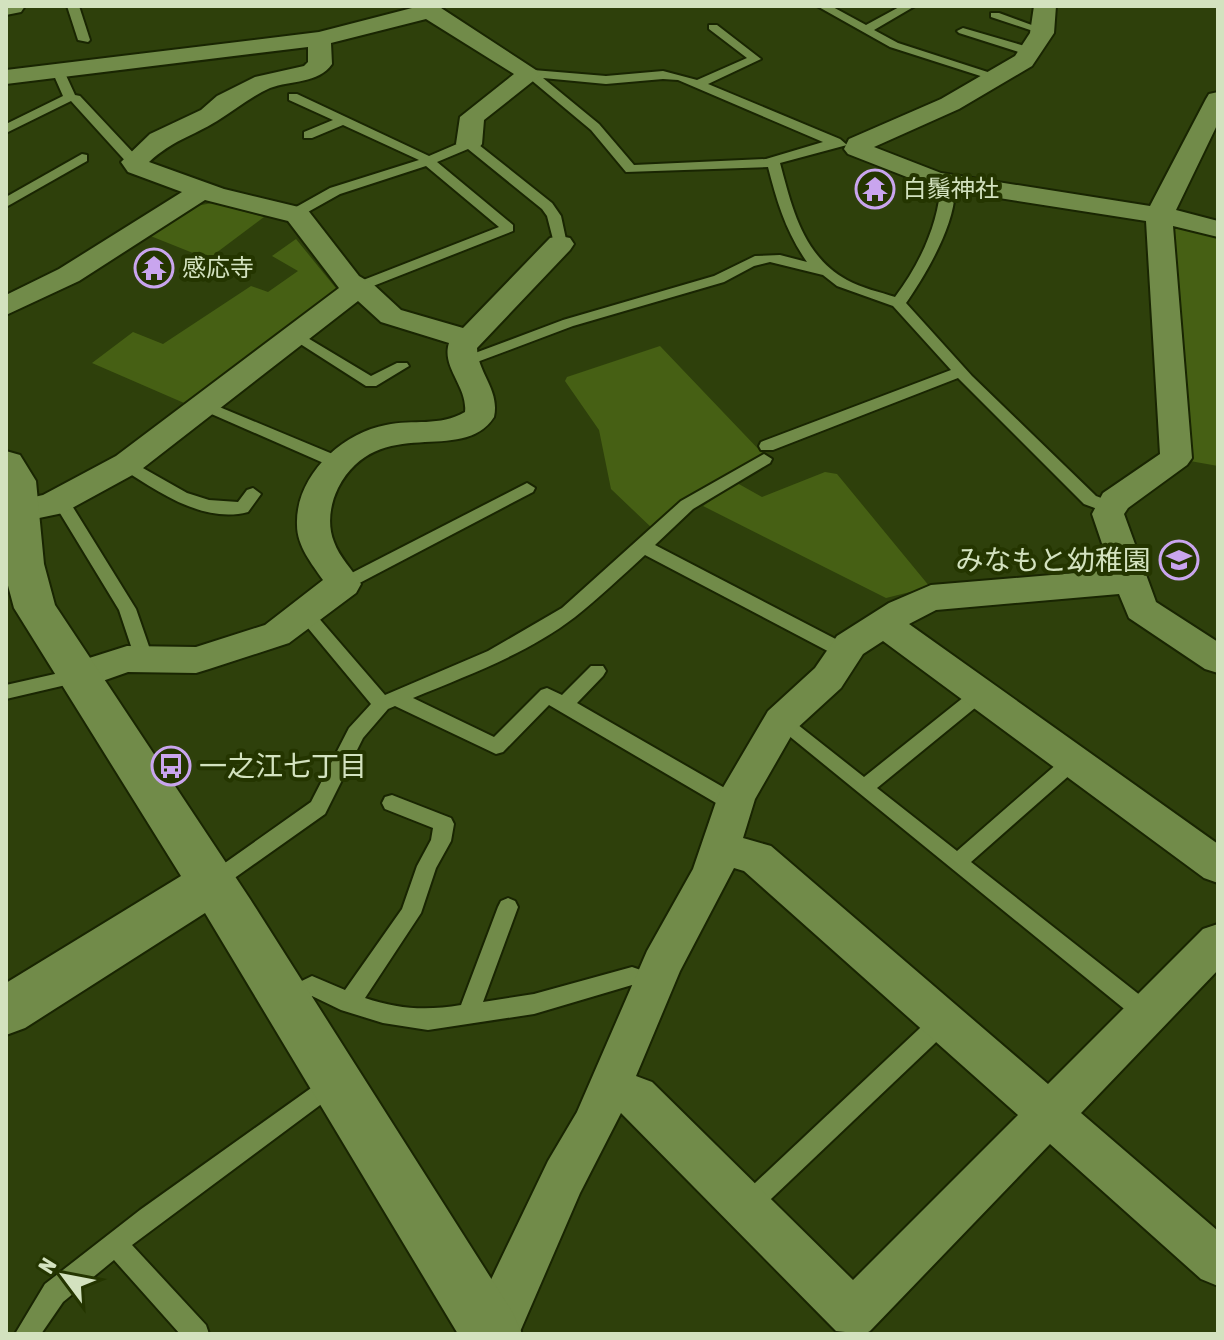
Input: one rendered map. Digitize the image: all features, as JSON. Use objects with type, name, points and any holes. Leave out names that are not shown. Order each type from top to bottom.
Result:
[{"type":"street","points":[[847,146],[950,104],[1024,61],[1037,42],[1045,6]]},
{"type":"street","points":[[6,77],[319,39],[426,8],[530,74],[472,117],[469,144]]},
{"type":"street","points":[[77,676],[127,659],[196,660],[277,634],[344,584],[317,542],[312,515],[317,497],[341,464],[355,449],[385,435],[458,430],[479,417],[482,399],[466,350],[391,316],[349,282],[322,244],[294,214],[202,191],[137,167],[134,162],[159,139],[210,115],[226,101],[264,82],[312,71],[320,64],[319,39]]},
{"type":"street","points":[[1218,99],[1164,202],[1161,215],[1176,458],[1115,501],[1108,514],[1141,609],[1218,660]]},
{"type":"street","points":[[847,146],[935,180],[1161,215],[1218,229]]},
{"type":"street","points":[[6,306],[69,275],[202,191]]},
{"type":"street","points":[[466,350],[560,244]]},
{"type":"street","points":[[358,287],[127,464],[40,506],[14,566],[35,608],[77,676],[212,883],[493,1334]]},
{"type":"street","points":[[6,464],[16,481],[40,506]]},
{"type":"street","points":[[493,1334],[504,1305],[609,1088],[654,984],[695,908],[721,848],[735,804],[781,722],[828,678],[845,652],[883,623],[931,598],[1131,581]]},
{"type":"street","points":[[883,623],[1218,866]]},
{"type":"street","points":[[721,848],[757,858],[1218,1262]]},
{"type":"street","points":[[6,1011],[212,883]]},
{"type":"street","points":[[609,1088],[636,1097],[853,1314],[1218,942]]},
{"type":"lane","points":[[73,6],[84,40]]},
{"type":"lane","points":[[823,6],[894,45],[997,77]]},
{"type":"lane","points":[[865,30],[909,6]]},
{"type":"lane","points":[[995,15],[1037,42]]},
{"type":"lane","points":[[698,84],[755,59],[713,27]]},
{"type":"lane","points":[[963,31],[1037,42]]},
{"type":"lane","points":[[58,71],[70,97]]},
{"type":"lane","points":[[530,74],[606,80],[663,75],[680,77],[847,146]]},
{"type":"lane","points":[[530,74],[595,127],[631,169],[773,162],[847,146]]},
{"type":"lane","points":[[6,129],[70,97],[76,99],[134,162]]},
{"type":"lane","points":[[293,97],[428,161],[508,228],[358,287]]},
{"type":"lane","points":[[308,135],[341,121]]},
{"type":"lane","points":[[294,214],[335,191],[428,161],[469,144],[547,206],[554,216],[560,244]]},
{"type":"lane","points":[[6,203],[82,158]]},
{"type":"lane","points":[[773,162],[787,214],[799,241],[825,271],[842,283],[898,303],[960,372],[1090,500],[1111,508]]},
{"type":"lane","points":[[898,303],[930,247],[945,208],[948,182]]},
{"type":"lane","points":[[466,350],[719,279],[736,266],[761,256],[825,271]]},
{"type":"lane","points":[[296,335],[371,383],[402,366]]},
{"type":"lane","points":[[212,883],[318,808],[356,733],[388,701],[494,656],[568,613],[687,505],[765,452],[960,372]]},
{"type":"lane","points":[[205,406],[341,464]]},
{"type":"lane","points":[[127,464],[179,498],[218,509],[242,508],[253,494]]},
{"type":"lane","points":[[344,584],[527,488]]},
{"type":"lane","points":[[40,506],[127,609],[144,658]]},
{"type":"lane","points":[[642,546],[845,652]]},
{"type":"lane","points":[[304,612],[388,701],[496,747],[547,695],[626,738],[735,804]]},
{"type":"lane","points":[[564,705],[597,671]]},
{"type":"lane","points":[[6,692],[77,676]]},
{"type":"lane","points":[[864,788],[980,694]]},
{"type":"lane","points":[[781,722],[1147,1014]]},
{"type":"lane","points":[[957,863],[1073,761]]},
{"type":"lane","points":[[349,1003],[411,913],[427,866],[441,841],[444,824],[392,803]]},
{"type":"lane","points":[[468,1014],[508,907]]},
{"type":"lane","points":[[285,1000],[312,985],[349,1003],[410,1019],[534,1004],[632,976],[654,984]]},
{"type":"lane","points":[[746,1207],[943,1021]]},
{"type":"lane","points":[[27,1334],[54,1293],[335,1081]]},
{"type":"lane","points":[[115,1244],[197,1334]]},
{"type":"green space","points":[[212,203],[264,217],[208,259],[148,235],[191,207]]},
{"type":"green space","points":[[1181,224],[1218,235],[1218,466],[1190,461],[1172,227]]},
{"type":"green space","points":[[296,239],[339,292],[191,406],[92,363],[133,332],[163,344],[251,286],[268,292],[298,271],[272,256]]},
{"type":"green space","points":[[660,346],[763,454],[679,501],[653,529],[611,489],[599,430],[565,381],[567,377]]},
{"type":"green space","points":[[825,472],[837,474],[930,587],[886,598],[703,506],[737,483],[762,497]]},
{"type":"place","name":"白鬚神社","points":[[875,189]]},
{"type":"place","name":"感応寺","points":[[154,268]]},
{"type":"place","name":"みなもと幼稚園","points":[[1179,560]]},
{"type":"place","name":"一之江七丁目","points":[[171,766]]}]
